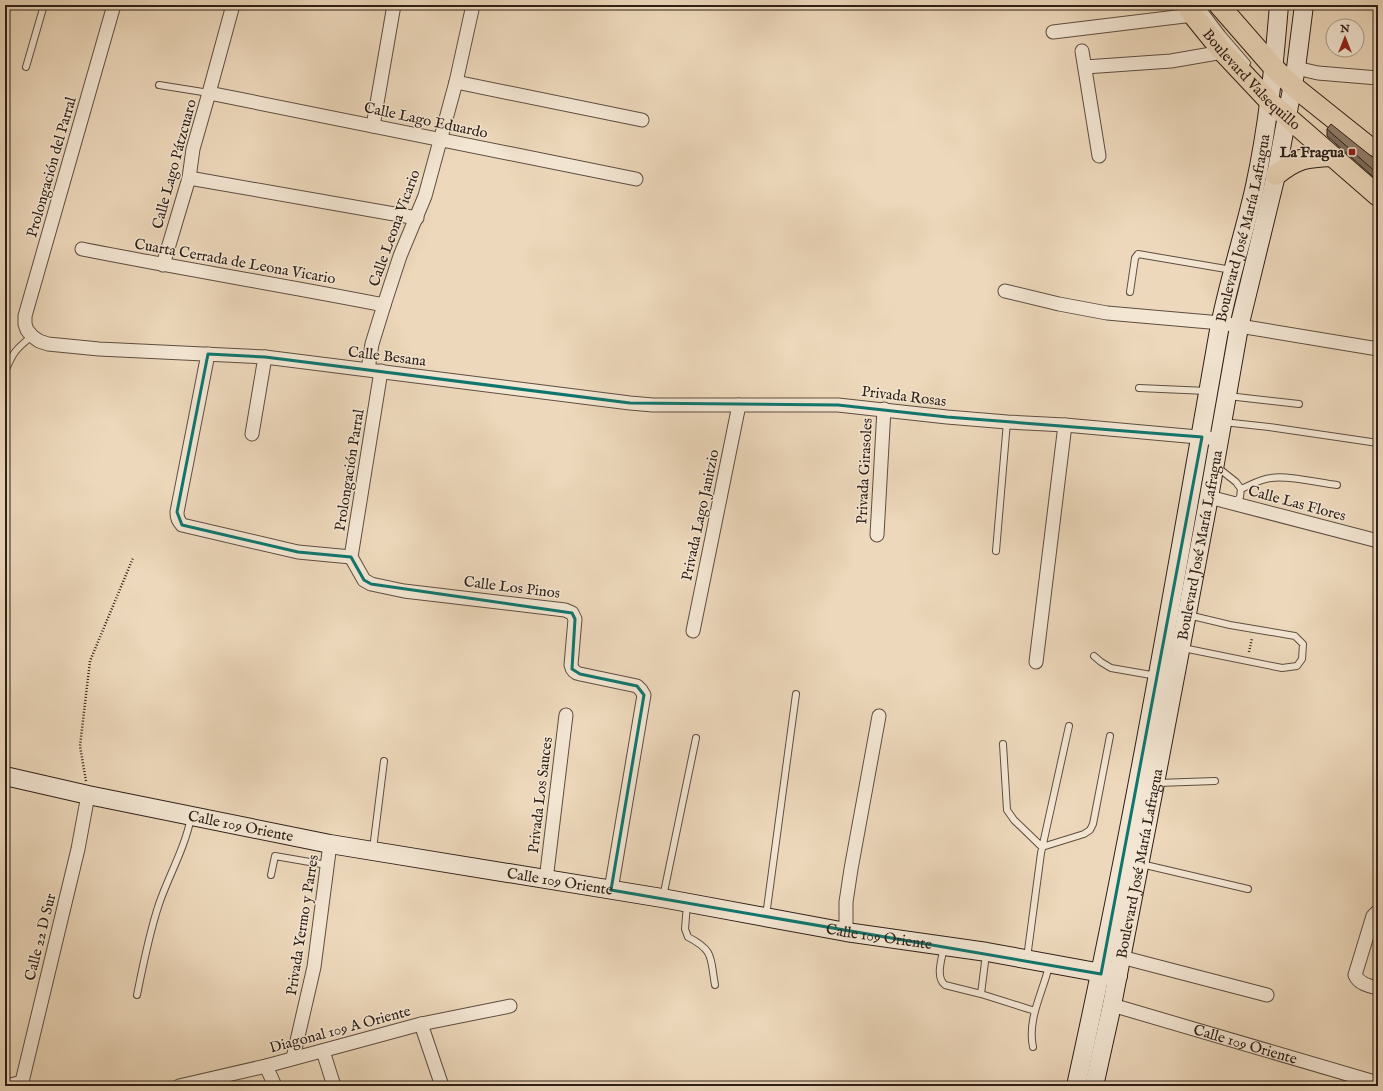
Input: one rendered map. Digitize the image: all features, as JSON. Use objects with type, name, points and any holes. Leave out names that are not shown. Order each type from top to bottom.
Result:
[{"type":"main road","name":"Boulevard Valsequillo","points":[[1219,5],[1281,91],[1332,156],[1378,196]]},
{"type":"main road","name":"Boulevard José María Lafragua","points":[[1076,1086],[1109,975],[1158,676],[1214,432],[1227,396],[1239,327],[1276,175],[1281,91],[1280,5]]},
{"type":"main road","name":"Boulevard José María Lafragua","points":[[1094,1086],[1112,1005],[1109,975],[1121,957],[1209,497],[1214,464],[1214,432],[1209,391],[1221,323],[1255,186],[1304,5]]},
{"type":"main road","name":"Boulevard Valsequillo","points":[[1193,8],[1223,52],[1372,154]]},
{"type":"main road","points":[[1276,175],[1291,164],[1302,159],[1332,156]]},
{"type":"main road","name":"Calle 109 Oriente","points":[[5,776],[88,795],[330,844],[662,898],[846,932],[987,952],[1109,975]]},
{"type":"street","name":"Prolongación del Parral","points":[[32,336],[27,330],[25,316],[114,5]]},
{"type":"street","name":"Calle Lago Pátzcuaro","points":[[163,265],[189,178],[193,149],[233,5]]},
{"type":"street","points":[[373,126],[394,5]]},
{"type":"street","name":"Calle Leona Vicario","points":[[374,370],[372,344],[400,256],[425,196],[456,82],[473,5]]},
{"type":"street","points":[[1053,32],[1193,8]]},
{"type":"street","points":[[1082,51],[1099,156]]},
{"type":"street","points":[[1085,67],[1171,61],[1223,52]]},
{"type":"street","points":[[1281,91],[1318,73],[1378,78]]},
{"type":"street","points":[[456,82],[642,120]]},
{"type":"street","name":"Calle Lago Eduardo","points":[[209,93],[636,179]]},
{"type":"street","points":[[189,178],[417,218]]},
{"type":"street","name":"Cuarta Cerrada de Leona Vicario","points":[[82,248],[163,265],[276,284],[384,305]]},
{"type":"street","points":[[1005,291],[1059,304],[1107,313],[1221,323],[1378,349]]},
{"type":"street","name":"Calle Besana","points":[[32,336],[48,344],[99,349],[265,357],[630,403],[653,405],[739,405]]},
{"type":"street","points":[[208,354],[177,512],[179,522],[182,525],[298,552],[351,557]]},
{"type":"street","points":[[252,434],[265,357]]},
{"type":"street","name":"Prolongación Parral","points":[[351,557],[374,370]]},
{"type":"street","name":"Privada Rosas","points":[[739,405],[838,405],[1007,422],[1214,432]]},
{"type":"street","name":"Privada Lago Janitzio","points":[[693,631],[739,405]]},
{"type":"street","name":"Privada Girasoles","points":[[876,535],[884,409]]},
{"type":"street","points":[[1036,662],[1065,425]]},
{"type":"street","name":"Calle Las Flores","points":[[1209,497],[1378,541]]},
{"type":"street","name":"Calle Los Pinos","points":[[351,557],[364,580],[372,584],[404,591],[565,610],[572,613],[575,619],[571,665],[575,673],[637,686],[641,690],[644,695],[611,890]]},
{"type":"street","name":"Privada Los Sauces","points":[[546,880],[566,715]]},
{"type":"street","points":[[846,932],[846,902],[878,716]]},
{"type":"street","name":"Calle 22 D Sur","points":[[22,1084],[78,849],[88,795]]},
{"type":"street","name":"Privada Yermo y Parres","points":[[294,1058],[314,967],[330,844]]},
{"type":"street","points":[[1378,911],[1372,916],[1355,975],[1361,983],[1378,988]]},
{"type":"street","points":[[1121,957],[1267,995]]},
{"type":"street","name":"Calle 109 Oriente","points":[[1112,1005],[1378,1083]]},
{"type":"street","name":"Diagonal 109 A Oriente","points":[[179,1086],[266,1066],[421,1024],[510,1006]]},
{"type":"street","points":[[421,1024],[442,1086]]},
{"type":"street","points":[[323,1051],[334,1086]]},
{"type":"street","points":[[266,1066],[275,1086]]},
{"type":"street","points":[[7,1086],[22,1084]]},
{"type":"lane","points":[[26,67],[44,5]]},
{"type":"lane","points":[[1193,8],[1222,34],[1250,67]]},
{"type":"lane","points":[[159,85],[209,93]]},
{"type":"lane","points":[[1130,292],[1134,258],[1138,254],[1234,270]]},
{"type":"lane","points":[[5,372],[12,355],[17,348],[32,336]]},
{"type":"lane","points":[[1139,388],[1209,391]]},
{"type":"lane","points":[[1227,396],[1299,404]]},
{"type":"lane","points":[[996,551],[1007,422]]},
{"type":"lane","points":[[1214,432],[1269,427],[1378,443]]},
{"type":"lane","points":[[1214,464],[1236,482],[1241,489],[1240,497],[1234,503]]},
{"type":"lane","points":[[1241,489],[1262,480],[1280,477],[1337,485]]},
{"type":"lane","points":[[1180,647],[1282,668],[1297,666],[1302,659],[1303,644],[1294,636],[1186,615]]},
{"type":"lane","points":[[1094,656],[1111,668],[1158,676]]},
{"type":"lane","points":[[765,917],[796,694]]},
{"type":"lane","points":[[1027,960],[1042,847],[1069,726]]},
{"type":"lane","points":[[1042,847],[1084,834],[1090,830],[1093,824],[1110,736]]},
{"type":"lane","points":[[662,898],[696,738]]},
{"type":"lane","points":[[1003,744],[1007,810],[1014,820],[1042,847]]},
{"type":"lane","points":[[373,851],[384,762]]},
{"type":"lane","points":[[1155,783],[1215,781]]},
{"type":"lane","points":[[136,995],[153,923],[159,904],[188,834],[191,816]]},
{"type":"lane","points":[[271,875],[275,856],[327,864]]},
{"type":"lane","points":[[1139,864],[1248,889]]},
{"type":"lane","points":[[687,903],[685,929],[688,937],[702,944],[710,953],[715,985]]},
{"type":"lane","points":[[944,946],[940,976],[941,982],[945,985],[981,994],[1035,1011]]},
{"type":"lane","points":[[981,994],[987,952]]},
{"type":"lane","points":[[1033,1047],[1031,1038],[1035,1011],[1050,964]]},
{"type":"path","points":[[88,795],[80,746],[90,661],[134,558]]},
{"type":"path","points":[[1248,661],[1253,629]]},
{"type":"highlighted area","points":[[208,354],[265,357],[630,403],[838,405],[947,417],[1202,437],[1101,974],[611,890],[644,695],[637,686],[580,674],[572,669],[575,619],[572,613],[371,584],[364,580],[351,557],[298,552],[182,525],[177,512]]},
{"type":"building","points":[[1331,124],[1378,160],[1378,174],[1327,129]]},
{"type":"place","name":"La Fragua","points":[[1352,152]]}]
